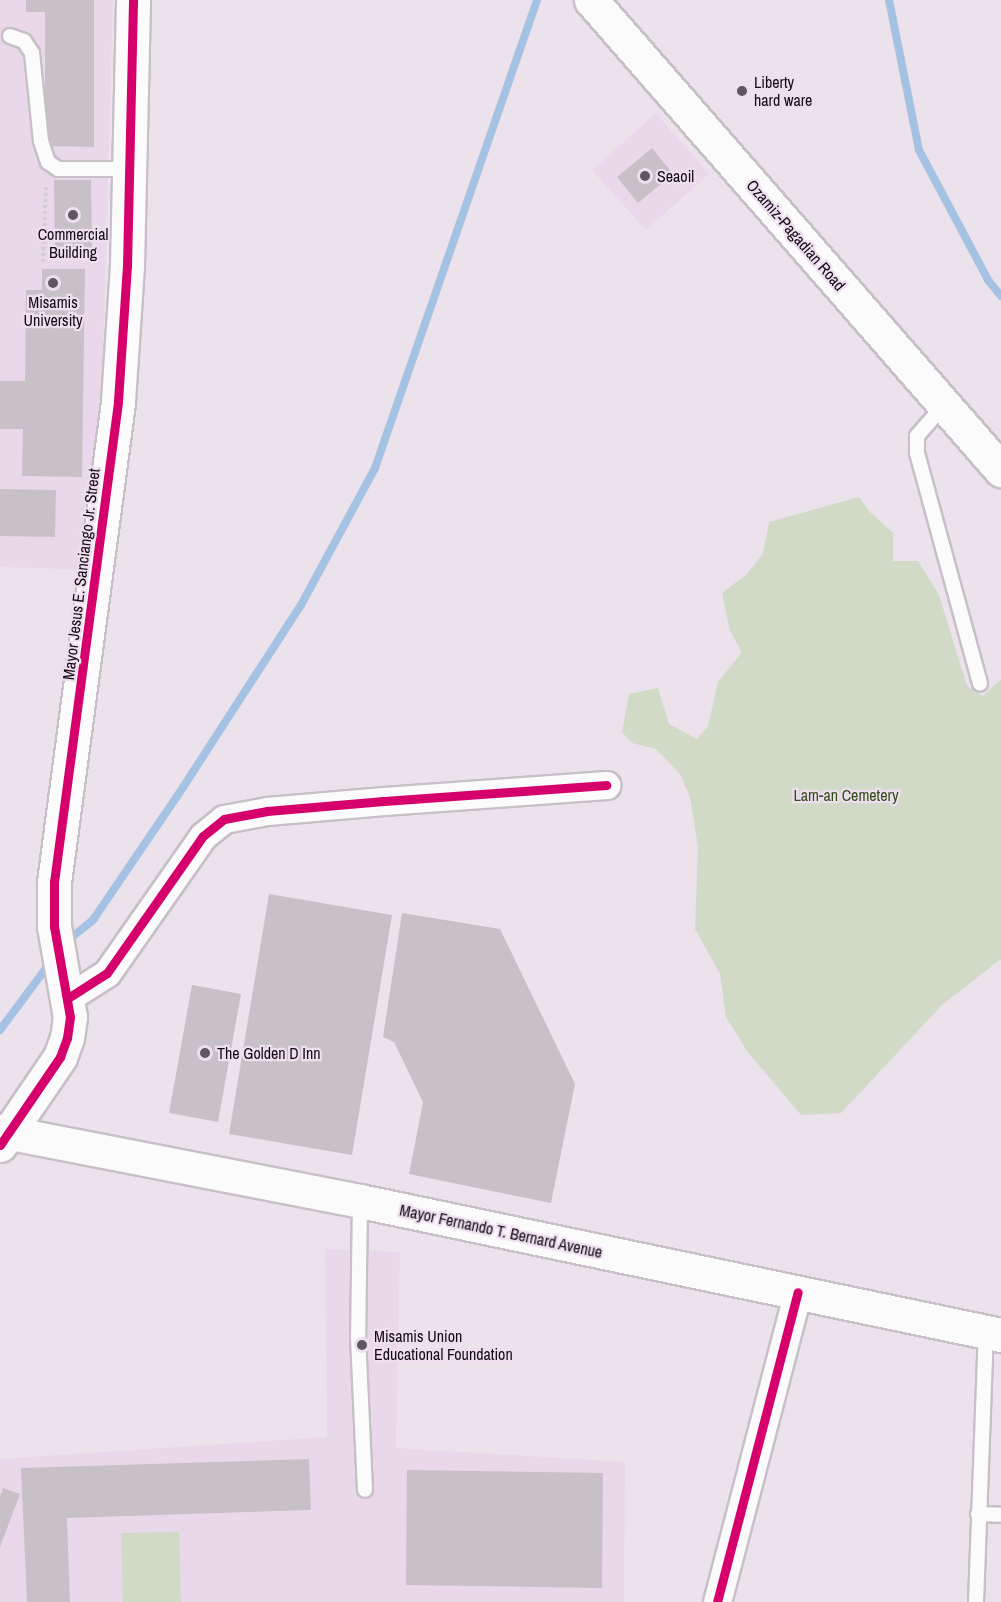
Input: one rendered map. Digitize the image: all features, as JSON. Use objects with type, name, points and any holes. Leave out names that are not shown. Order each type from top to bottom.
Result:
[{"type":"main road","name":"Mayor Jesus E. Sanciango Jr. Street","points":[[4,1136],[60,1057],[69,1027],[68,998],[54,926],[54,882],[118,401],[131,170],[133,0]]},
{"type":"main road","name":"Ozamiz-Pagadian Road","points":[[599,5],[1001,470]]},
{"type":"main road","name":"Mayor Fernando T. Bernard Avenue","points":[[4,1136],[360,1201],[994,1334]]},
{"type":"street","points":[[68,998],[107,973],[203,836],[224,819],[267,811],[606,785]]},
{"type":"street","points":[[717,1602],[798,1292]]},
{"type":"lane","points":[[10,36],[24,40],[32,53],[41,141],[48,162],[58,169],[131,170]]},
{"type":"lane","points":[[944,405],[917,436],[916,453],[980,684]]},
{"type":"lane","points":[[360,1201],[358,1336],[365,1490]]},
{"type":"lane","points":[[976,1602],[978,1514],[994,1334]]},
{"type":"lane","points":[[978,1514],[1001,1515]]},
{"type":"path","points":[[43,262],[48,162]]},
{"type":"shaded area","name":"Misamis University","points":[[0,0],[113,0],[97,570],[0,567]]},
{"type":"shaded area","points":[[656,113],[709,174],[646,230],[592,170]]},
{"type":"shaded area","name":"Misamis Union Educational Foundation","points":[[325,1249],[400,1252],[396,1448],[625,1462],[624,1602],[0,1602],[0,1459],[327,1437]]},
{"type":"green space","name":"Lam-an Cemetery","points":[[859,497],[870,512],[893,533],[893,561],[918,561],[939,595],[967,686],[983,696],[1001,679],[1001,959],[942,1005],[841,1113],[801,1115],[747,1051],[726,1017],[720,974],[695,929],[698,847],[690,797],[680,774],[656,749],[632,743],[622,732],[629,694],[658,688],[669,724],[697,739],[708,726],[718,682],[742,652],[730,631],[722,593],[747,574],[763,554],[769,522]]},
{"type":"green space","points":[[179,1532],[181,1602],[123,1602],[121,1533]]},
{"type":"building","points":[[26,0],[94,0],[94,147],[45,146],[45,12],[26,12]]},
{"type":"building","name":"Seaoil","points":[[652,148],[673,174],[638,203],[617,177]]},
{"type":"building","name":"Commercial Building","points":[[54,180],[91,180],[92,249],[55,249]]},
{"type":"building","points":[[42,269],[85,269],[82,477],[22,476],[23,429],[0,429],[0,381],[25,381],[26,290],[42,290]]},
{"type":"building","points":[[0,489],[56,490],[55,537],[0,536]]},
{"type":"building","points":[[269,894],[392,915],[352,1155],[229,1134]]},
{"type":"building","points":[[402,913],[500,929],[575,1084],[551,1203],[409,1174],[423,1102],[394,1042],[383,1037]]},
{"type":"building","name":"The Golden D Inn","points":[[192,985],[241,994],[218,1122],[169,1113]]},
{"type":"building","points":[[309,1459],[311,1510],[67,1518],[70,1602],[27,1602],[21,1468]]},
{"type":"building","points":[[407,1470],[603,1473],[602,1588],[406,1585]]},
{"type":"building","points":[[3,1488],[20,1494],[0,1547],[0,1496]]},
{"type":"waterway","points":[[66,942],[93,920],[178,795],[301,605],[375,468],[537,0]]},
{"type":"waterway","points":[[889,0],[919,150],[988,280],[1001,296]]},
{"type":"waterway","points":[[0,1030],[47,967]]},
{"type":"cycle path","points":[[0,1145],[60,1057],[67,1038],[70,1017],[54,926],[54,882],[118,401],[127,266],[133,0]]},
{"type":"cycle path","points":[[68,998],[107,973],[203,836],[224,819],[267,811],[606,785]]},
{"type":"cycle path","points":[[717,1602],[798,1292]]},
{"type":"place","name":"Liberty hard ware","points":[[742,91]]},
{"type":"place","name":"Seaoil","points":[[645,176]]},
{"type":"place","name":"Commercial Building","points":[[73,215]]},
{"type":"place","name":"Misamis University","points":[[53,283]]},
{"type":"place","name":"The Golden D Inn","points":[[205,1053]]},
{"type":"place","name":"Misamis Union Educational Foundation","points":[[362,1345]]}]
